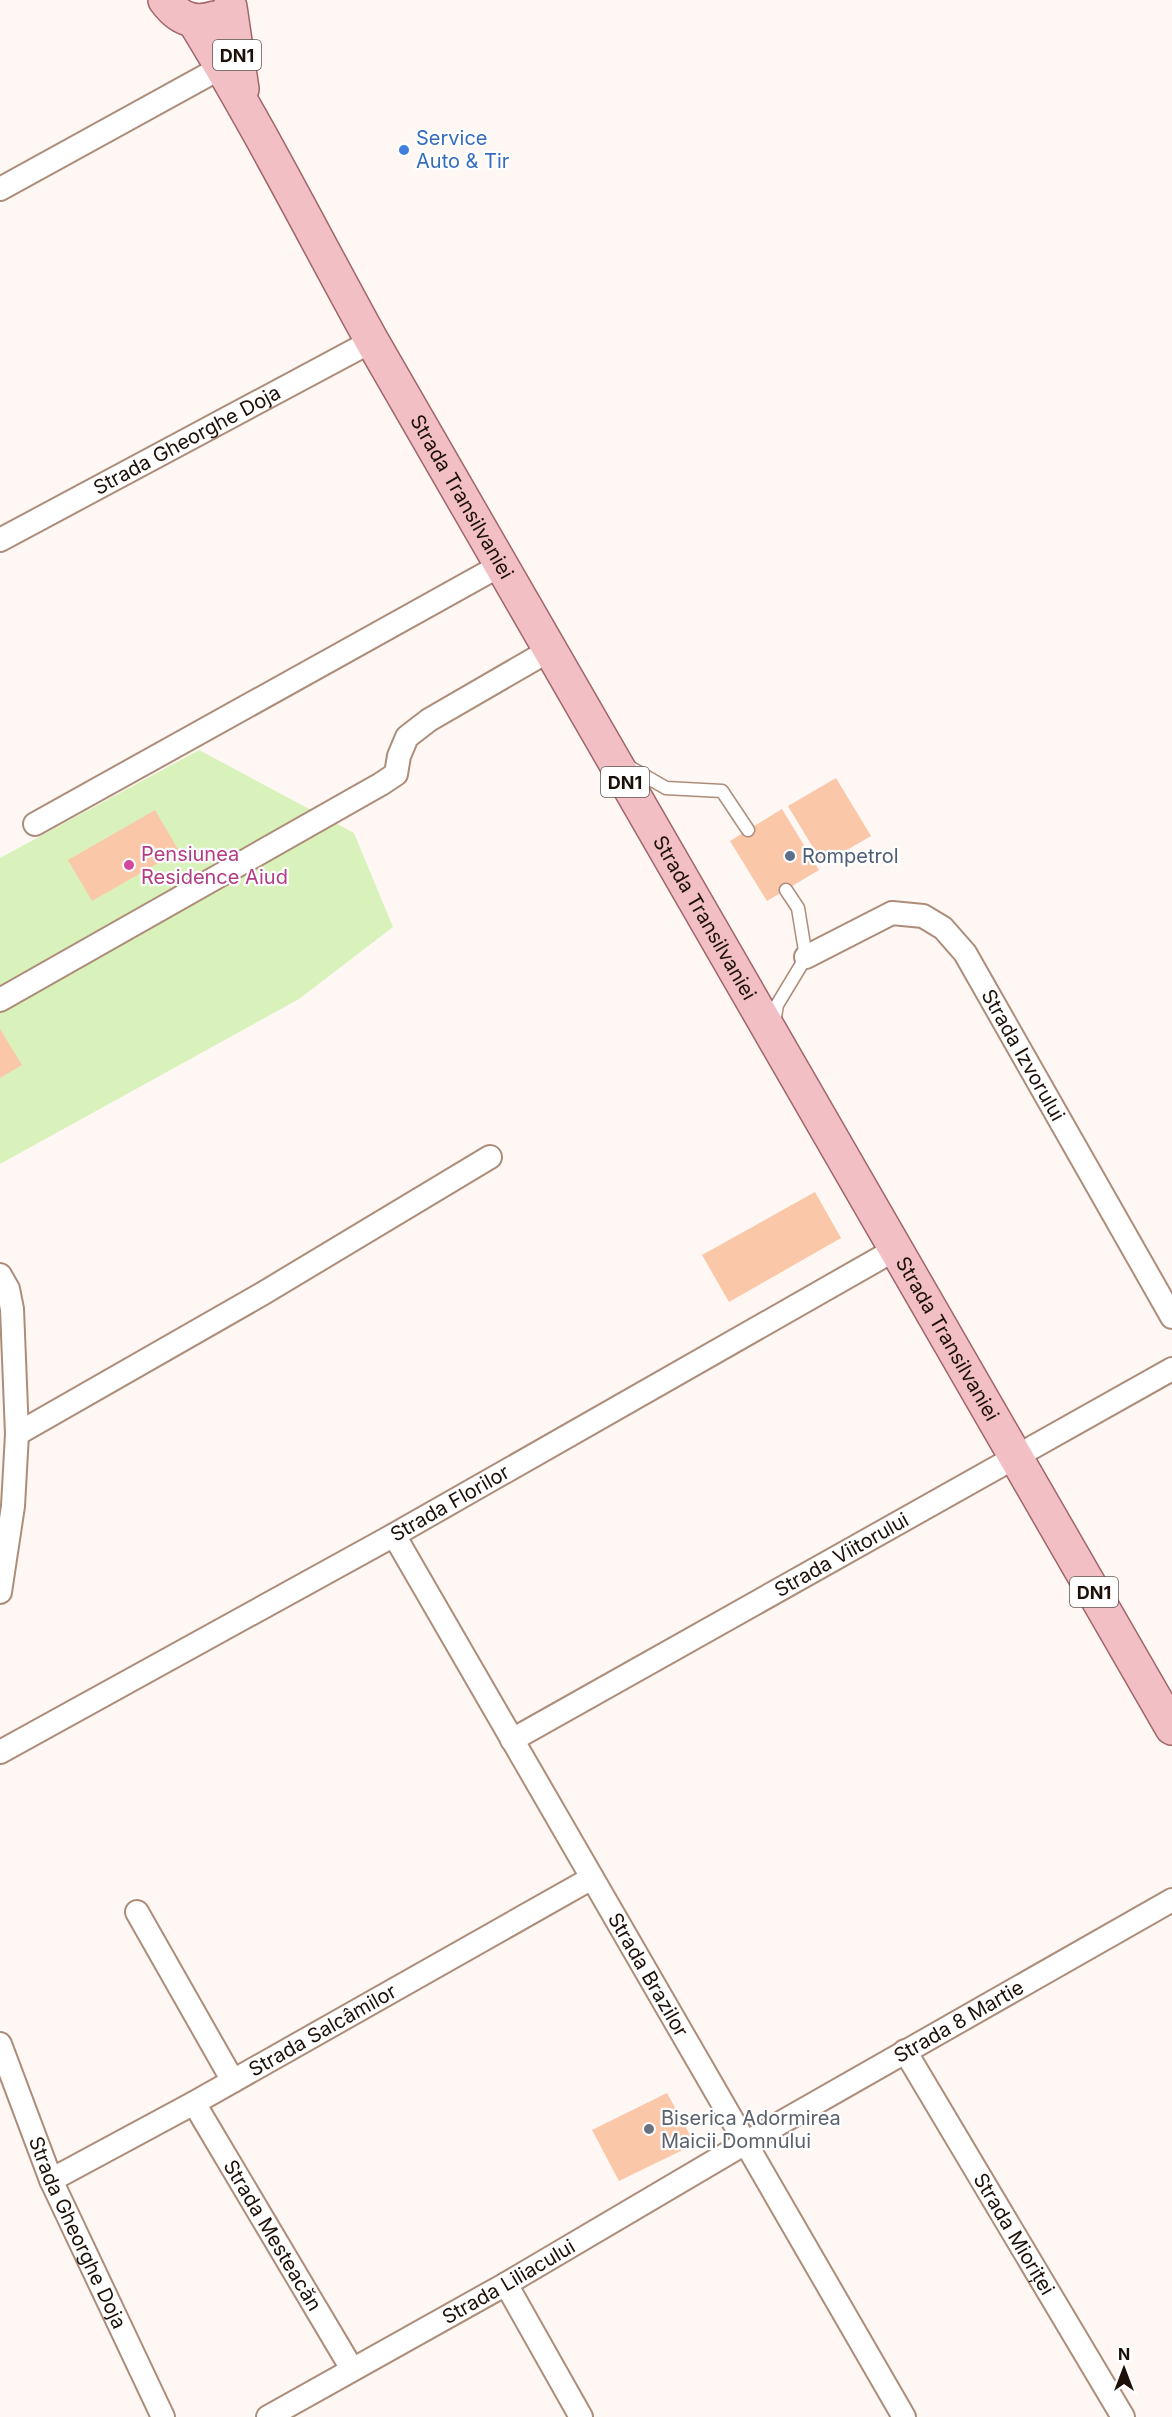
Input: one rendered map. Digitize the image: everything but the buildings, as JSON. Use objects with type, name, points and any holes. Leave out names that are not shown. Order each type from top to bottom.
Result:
[{"type":"main road","name":"Strada Transilvaniei","points":[[165,0],[172,10],[194,21],[214,19],[232,4]]},
{"type":"main road","name":"Strada Transilvaniei","points":[[232,4],[244,103]]},
{"type":"main road","name":"Strada Transilvaniei","points":[[194,21],[244,103],[269,154],[372,341],[1172,1728]]},
{"type":"street","points":[[0,189],[222,67]]},
{"type":"street","name":"Strada Gheorghe Doja","points":[[0,540],[372,341]]},
{"type":"street","points":[[35,824],[501,565]]},
{"type":"street","points":[[0,1000],[381,784],[396,774],[399,756],[407,736],[429,720],[550,650]]},
{"type":"street","name":"Strada Izvorului","points":[[806,957],[892,913],[923,916],[944,928],[965,953],[1172,1317]]},
{"type":"street","points":[[17,1434],[282,1282],[490,1157]]},
{"type":"street","name":"Strada Florilor","points":[[0,1752],[394,1535],[896,1249]]},
{"type":"street","points":[[0,1275],[8,1289],[12,1309],[17,1434],[14,1506],[0,1592]]},
{"type":"street","name":"Strada Viitorului","points":[[512,1740],[1015,1455],[1172,1369]]},
{"type":"street","name":"Strada Brazilor","points":[[394,1535],[904,2417]]},
{"type":"street","name":"Strada Salcâmilor","points":[[51,2180],[194,2103],[592,1878]]},
{"type":"street","name":"Strada 8 Martie","points":[[747,2142],[1172,1900]]},
{"type":"street","points":[[137,1912],[232,2081]]},
{"type":"street","name":"Strada Gheorghe Doja","points":[[0,2044],[51,2180],[163,2417]]},
{"type":"street","name":"Strada Mioriței","points":[[905,2051],[1124,2417]]},
{"type":"street","name":"Strada Mesteacăn","points":[[194,2103],[352,2369]]},
{"type":"street","name":"Strada Liliacului","points":[[268,2417],[506,2283],[747,2142]]},
{"type":"street","points":[[506,2283],[581,2417]]},
{"type":"lane","points":[[610,756],[666,788],[722,791],[748,830]]},
{"type":"lane","points":[[772,1036],[777,1005],[806,957],[798,908],[786,890]]},
{"type":"green space","points":[[199,750],[354,833],[393,927],[299,999],[0,1164],[0,858]]},
{"type":"place","name":"Service Auto & Tir","points":[[404,150]]},
{"type":"place","name":"Rompetrol","points":[[790,856]]},
{"type":"place","name":"Pensiunea Residence Aiud","points":[[129,865]]},
{"type":"place","name":"Biserica Adormirea Maicii Domnului","points":[[649,2129]]}]
